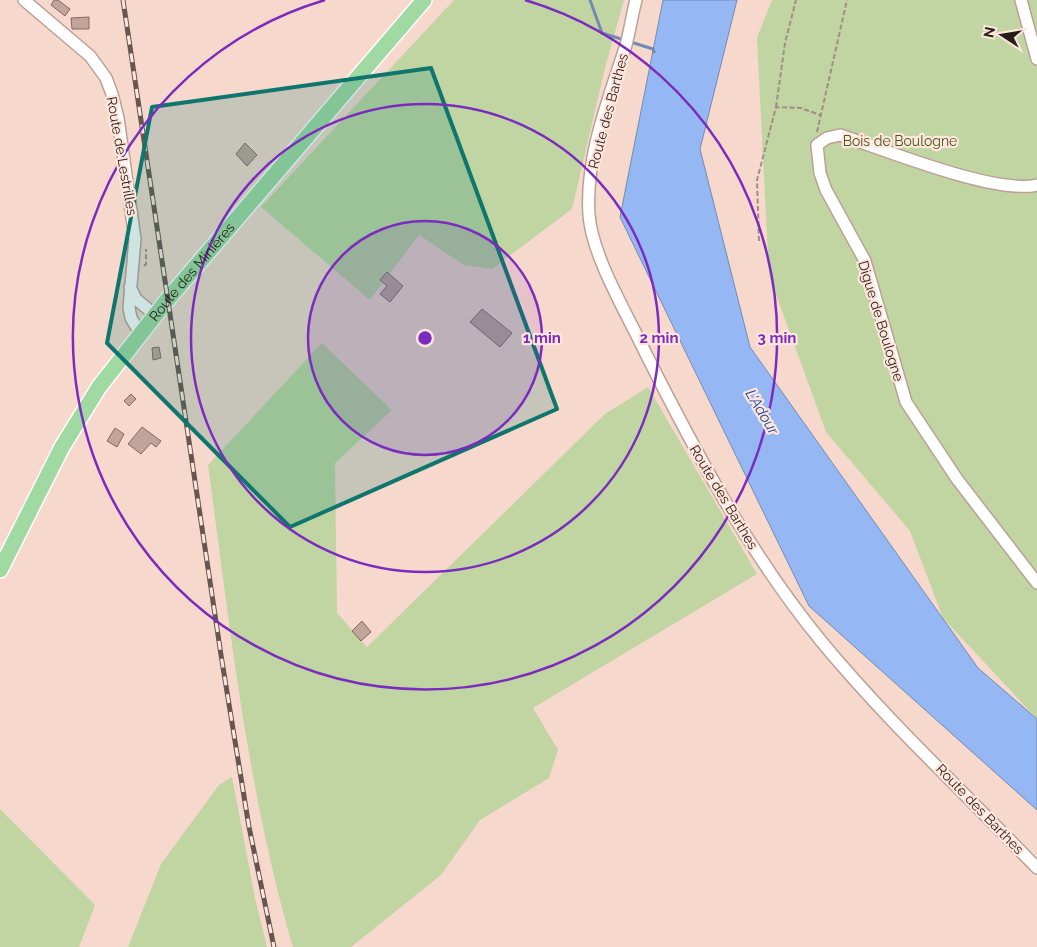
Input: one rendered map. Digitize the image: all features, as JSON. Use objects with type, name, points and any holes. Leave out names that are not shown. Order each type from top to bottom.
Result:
[{"type":"main road","name":"Route des Minières","points":[[0,570],[62,447],[99,387],[155,315],[424,0]]},
{"type":"street","name":"Route de Lestrilles","points":[[24,0],[90,56],[106,78],[112,94],[118,118],[135,238],[129,308],[131,318],[140,333]]},
{"type":"street","name":"Route des Barthes","points":[[636,0],[629,33],[615,75],[590,181],[589,215],[602,261],[654,370],[712,480],[784,592],[820,640],[862,688],[1037,868]]},
{"type":"street","points":[[1021,0],[1037,59]]},
{"type":"street","points":[[817,145],[826,138],[840,135],[967,176],[1000,184],[1029,187],[1037,185]]},
{"type":"street","name":"Digue de Boulogne","points":[[817,145],[820,173],[826,190],[865,261],[906,402],[957,480],[1037,582]]},
{"type":"street","points":[[130,287],[136,299],[155,315]]},
{"type":"path","points":[[759,241],[757,180],[776,107],[786,43],[796,0]]},
{"type":"path","points":[[817,145],[820,115],[847,0]]},
{"type":"path","points":[[776,107],[801,108],[820,115]]},
{"type":"highlighted area","points":[[431,68],[557,409],[290,527],[107,343],[152,107]]},
{"type":"green space","points":[[454,0],[624,0],[606,64],[572,209],[492,269],[464,265],[419,235],[370,300],[261,207]]},
{"type":"green space","name":"Bois de Boulogne","points":[[772,0],[1037,0],[1037,719],[943,618],[910,531],[826,432],[769,275],[757,38]]},
{"type":"green space","points":[[322,343],[392,410],[335,463],[337,613],[367,647],[605,414],[648,387],[757,574],[533,708],[558,750],[549,778],[480,820],[441,875],[351,947],[293,947],[263,829],[252,768],[232,647],[208,465]]},
{"type":"green space","points":[[232,777],[255,898],[267,947],[128,947],[161,864],[219,785]]},
{"type":"green space","points":[[0,809],[95,905],[79,947],[0,947]]},
{"type":"water","name":"L'Adour","points":[[663,0],[737,0],[700,149],[750,347],[978,668],[1037,719],[1037,810],[809,606],[620,217]]},
{"type":"building","points":[[54,0],[58,0],[70,9],[65,16],[51,5]]},
{"type":"building","points":[[89,17],[89,29],[72,29],[71,18]]},
{"type":"building","points":[[245,143],[257,155],[247,166],[236,154]]},
{"type":"building","points":[[387,272],[403,286],[390,302],[380,294],[387,286],[380,280]]},
{"type":"building","points":[[482,309],[512,333],[500,347],[470,322]]},
{"type":"building","points":[[159,347],[161,358],[153,360],[152,348]]},
{"type":"building","points":[[131,394],[136,399],[129,406],[124,401]]},
{"type":"building","points":[[142,427],[161,441],[156,447],[151,443],[141,454],[128,444]]},
{"type":"building","points":[[115,428],[124,434],[117,447],[107,441]]},
{"type":"building","points":[[362,621],[371,632],[361,641],[352,631]]},
{"type":"waterway","points":[[590,0],[602,33],[653,49],[654,52]]},
{"type":"railway","points":[[123,0],[221,655],[249,827],[274,947]]}]
